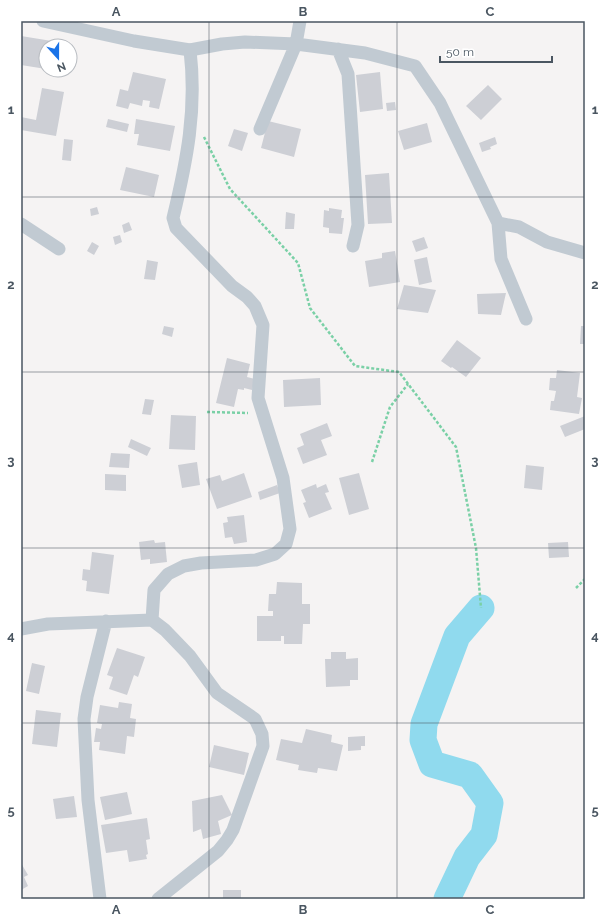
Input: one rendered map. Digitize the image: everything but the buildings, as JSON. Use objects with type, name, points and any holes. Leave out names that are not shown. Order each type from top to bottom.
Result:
[{"type":"street","points":[[43,21],[134,41],[190,50],[222,44],[246,42],[296,44],[378,55],[415,66],[440,103],[498,223],[501,259],[526,319]]},
{"type":"street","points":[[260,129],[296,44],[300,21]]},
{"type":"street","points":[[338,49],[348,74],[358,225],[353,246]]},
{"type":"street","points":[[152,620],[154,590],[168,574],[184,566],[201,563],[256,560],[275,554],[286,544],[290,529],[283,478],[261,412],[258,398],[263,325],[260,315],[255,306],[247,297],[232,286],[176,228],[173,218],[188,148],[193,115],[190,50]]},
{"type":"street","points":[[498,223],[519,227],[547,242],[585,253]]},
{"type":"street","points":[[21,224],[58,249]]},
{"type":"street","points":[[21,629],[48,624],[152,620],[165,630],[190,656],[217,693],[255,720],[262,734],[263,746],[233,830],[218,851],[158,899]]},
{"type":"street","points":[[100,899],[88,800],[84,719],[87,697],[106,621]]},
{"type":"path","points":[[203,135],[230,189],[298,263],[310,308],[355,366],[399,372],[456,447],[476,548],[481,608]]},
{"type":"path","points":[[372,462],[390,407],[408,384]]},
{"type":"path","points":[[207,412],[244,414],[261,412]]},
{"type":"path","points":[[576,588],[585,579]]},
{"type":"waterway","points":[[447,899],[467,857],[484,835],[490,803],[470,775],[432,764],[423,740],[424,724],[457,636],[481,608]]}]
